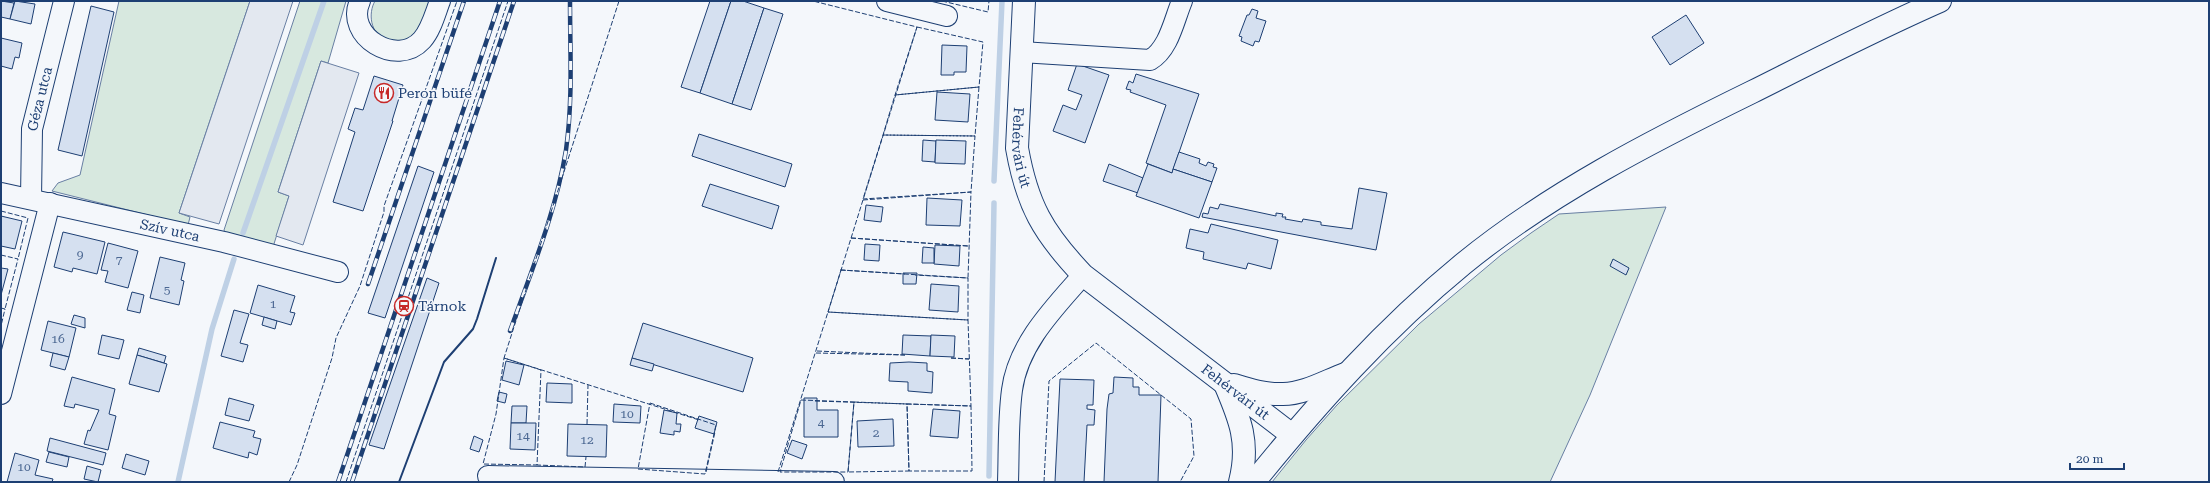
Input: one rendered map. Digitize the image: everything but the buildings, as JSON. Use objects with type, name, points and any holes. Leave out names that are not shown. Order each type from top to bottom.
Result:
[{"type":"main road","name":"Fehérvári út","points":[[1024,1],[1017,148],[1021,171],[1030,202],[1038,220],[1051,239],[1084,275],[1292,435]]},
{"type":"main road","points":[[1254,482],[1292,435],[1348,372],[1403,317],[1463,264],[1511,228],[1578,185],[1658,138],[1940,1]]},
{"type":"main road","points":[[1225,382],[1258,392],[1283,394],[1297,392],[1348,372]]},
{"type":"main road","points":[[1225,382],[1241,422],[1244,443],[1240,482]]},
{"type":"street","name":"Géza utca","points":[[30,199],[32,129],[64,1]]},
{"type":"street","points":[[360,1],[357,11],[357,20],[365,34],[372,42],[383,49],[402,52],[411,50],[426,36],[440,1]]},
{"type":"street","points":[[887,1],[947,16]]},
{"type":"street","points":[[1021,52],[1150,60],[1158,56],[1166,42],[1182,1]]},
{"type":"street","name":"Szív utca","points":[[1,193],[224,242],[338,272]]},
{"type":"street","points":[[1,394],[50,204]]},
{"type":"street","points":[[1008,482],[1012,389],[1022,358],[1037,330],[1084,275]]},
{"type":"street","points":[[488,476],[834,482]]},
{"type":"shaded area","points":[[119,1],[250,1],[179,213],[190,217],[188,225],[52,191],[58,183],[80,175]]},
{"type":"shaded area","points":[[250,1],[293,1],[219,224],[179,213]]},
{"type":"shaded area","points":[[300,1],[346,1],[328,63],[321,61],[278,192],[289,196],[273,247],[225,233],[224,230]]},
{"type":"shaded area","points":[[375,1],[430,1],[422,27],[405,42],[386,39],[377,33],[371,17]]},
{"type":"shaded area","points":[[321,61],[359,73],[303,245],[276,236],[289,196],[278,192]]},
{"type":"shaded area","points":[[1666,207],[1590,395],[1550,482],[1272,482],[1337,405],[1419,324],[1501,255],[1531,233],[1559,214]]},
{"type":"waterway","points":[[243,233],[324,1]]},
{"type":"waterway","points":[[994,181],[1002,1]]},
{"type":"waterway","points":[[989,476],[994,203]]},
{"type":"waterway","points":[[178,482],[212,329],[234,259]]},
{"type":"railway","points":[[368,284],[464,1]]},
{"type":"railway","points":[[338,482],[500,1]]},
{"type":"railway","points":[[352,482],[514,1]]},
{"type":"railway","points":[[510,331],[549,219],[562,173],[570,113],[570,1]]},
{"type":"fence","points":[[289,482],[297,465],[332,358],[336,338],[360,286],[384,212],[384,206],[457,1]]},
{"type":"fence","points":[[346,482],[508,1]]},
{"type":"fence","points":[[619,1],[504,358],[699,420]]},
{"type":"fence","points":[[778,472],[917,27],[813,1]]},
{"type":"fence","points":[[942,1],[988,12],[989,1]]},
{"type":"fence","points":[[917,27],[983,42],[979,87],[895,95],[917,27]]},
{"type":"fence","points":[[979,87],[975,136],[883,135],[895,95],[979,87]]},
{"type":"fence","points":[[883,135],[975,136],[971,192],[863,199],[883,135]]},
{"type":"fence","points":[[863,200],[971,192],[968,278],[915,275]]},
{"type":"fence","points":[[1,211],[28,218],[18,259]]},
{"type":"fence","points":[[851,238],[968,246]]},
{"type":"fence","points":[[851,238],[968,246]]},
{"type":"fence","points":[[1,255],[18,259],[5,309]]},
{"type":"fence","points":[[841,269],[905,274]]},
{"type":"fence","points":[[841,270],[968,278],[968,320],[828,312],[841,270]]},
{"type":"fence","points":[[1,308],[5,309],[1,326]]},
{"type":"fence","points":[[815,401],[971,406],[968,320],[828,312]]},
{"type":"fence","points":[[1044,482],[1049,381],[1096,343],[1191,419],[1194,456],[1180,482]]},
{"type":"fence","points":[[817,351],[905,355]]},
{"type":"fence","points":[[816,353],[905,355]]},
{"type":"fence","points":[[504,358],[541,370],[537,465],[483,464],[496,414],[504,358]]},
{"type":"fence","points":[[951,358],[969,359]]},
{"type":"fence","points":[[951,358],[969,359]]},
{"type":"fence","points":[[587,424],[588,385]]},
{"type":"fence","points":[[801,400],[854,402],[848,472],[780,472],[801,400]]},
{"type":"fence","points":[[854,402],[907,404],[909,471],[848,472],[854,402]]},
{"type":"fence","points":[[650,403],[716,425],[705,474],[638,469],[650,403]]},
{"type":"fence","points":[[907,404],[971,406],[972,471],[909,471],[907,404]]},
{"type":"fence","points":[[706,472],[715,432]]},
{"type":"fence","points":[[537,464],[585,467],[586,457]]},
{"type":"wall","points":[[399,482],[444,362],[473,329],[496,258]]},
{"type":"place","name":"Peron büfé","points":[[384,93]]},
{"type":"place","name":"Tárnok","points":[[404,306]]}]
